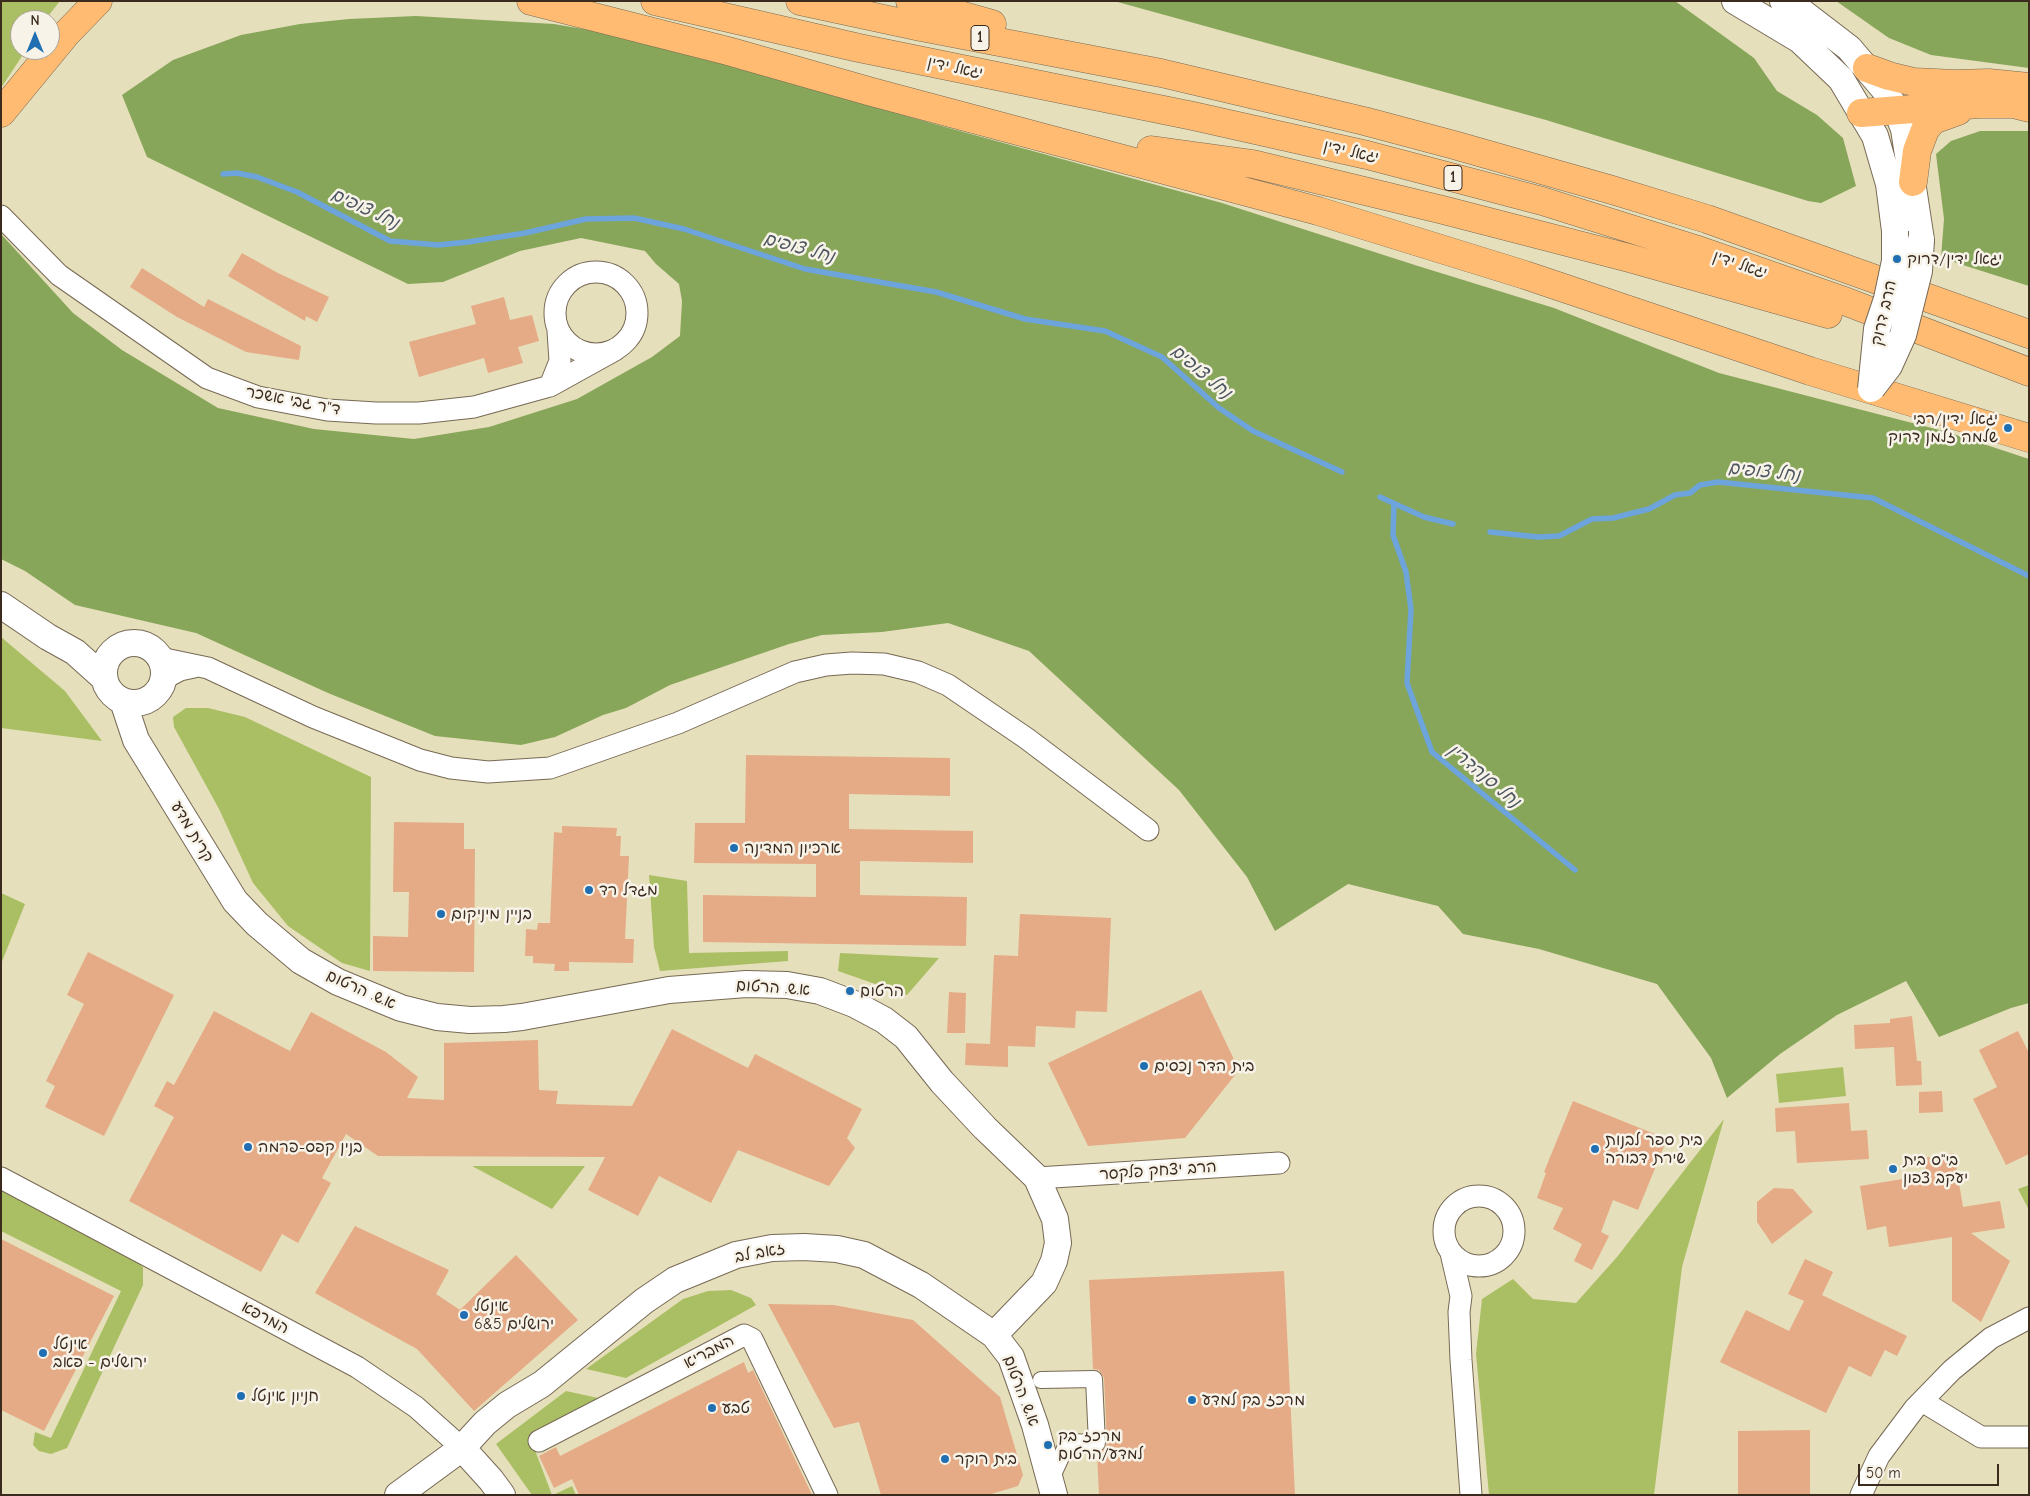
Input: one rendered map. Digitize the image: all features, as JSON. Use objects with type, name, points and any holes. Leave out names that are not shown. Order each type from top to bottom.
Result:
[{"type":"highway","points":[[1,113],[66,34],[98,1]]},
{"type":"highway","points":[[531,1],[728,51],[872,92],[1024,131],[1318,211],[2029,438]]},
{"type":"highway","name":"יגאל ידין","points":[[655,1],[859,48],[1193,116],[1358,153],[1532,199],[1731,262],[1847,302],[2029,373]]},
{"type":"highway","name":"יגאל ידין","points":[[800,1],[921,27],[1161,73],[1364,121],[1612,190],[1795,249],[2029,334]]},
{"type":"highway","points":[[910,1],[1161,73]]},
{"type":"highway","points":[[1867,68],[1914,82],[1956,84],[1989,82],[2029,87]]},
{"type":"highway","points":[[1861,113],[1979,104],[2013,104],[2029,108]]},
{"type":"highway","points":[[1913,182],[1917,151],[1925,130],[1933,120],[1979,104]]},
{"type":"highway","points":[[1024,131],[1253,164],[1648,263],[2029,373]]},
{"type":"highway","points":[[1965,311],[2029,316]]},
{"type":"street","name":"הרב דרוק","points":[[1735,1],[1800,40],[1822,59],[1841,79],[1875,136],[1889,184],[1895,231],[1895,261],[1887,299],[1877,329],[1871,389]]},
{"type":"street","name":"הרב דרוק","points":[[1783,1],[1798,9],[1849,48],[1884,89],[1897,111],[1904,129],[1921,240],[1921,255],[1916,285],[1903,335],[1889,366],[1871,389]]},
{"type":"street","name":"ד\"ר גבי אשכר","points":[[1,216],[59,275],[206,378],[258,397],[327,410],[419,413],[474,407],[550,386],[615,350]]},
{"type":"street","points":[[550,386],[560,360],[555,308],[558,297],[565,286],[575,277],[587,272],[601,272],[613,275],[633,293],[637,306],[637,319],[633,331],[625,342],[615,350],[602,354],[589,354],[576,349],[558,331]]},
{"type":"street","points":[[1,605],[48,637],[106,666]]},
{"type":"street","points":[[134,642],[147,645],[162,668],[156,693],[133,701],[109,691],[106,666],[120,645],[134,642]]},
{"type":"street","points":[[162,668],[180,670],[199,666],[242,683],[313,717],[420,760],[451,768],[488,772],[550,768],[678,723],[795,672],[852,663],[884,664],[918,672],[948,685],[1026,738],[1148,830]]},
{"type":"street","name":"קרית מדע","points":[[133,701],[134,734],[235,901],[257,924]]},
{"type":"street","name":"א.ש. הרטום","points":[[257,924],[301,961],[338,982],[401,1008],[437,1017],[470,1020],[504,1019],[669,990],[706,986],[787,985],[820,991],[854,1004],[877,1016],[906,1037],[942,1082],[985,1128],[1037,1178],[1055,1219],[1058,1243],[1054,1261],[1044,1283],[994,1335],[1011,1357],[1035,1425],[1052,1488]]},
{"type":"street","name":"הרב יצחק פלקסר","points":[[1037,1178],[1279,1163]]},
{"type":"street","name":"המרפא","points":[[1,1178],[357,1367],[416,1407],[462,1448],[502,1495]]},
{"type":"street","points":[[1451,1252],[1459,1260],[1469,1265],[1481,1267],[1503,1258],[1515,1238],[1515,1226],[1511,1214],[1493,1198],[1469,1197],[1459,1202],[1451,1210],[1446,1220],[1444,1231],[1446,1242],[1451,1252],[1460,1296],[1461,1360],[1472,1495]]},
{"type":"street","name":"זאב לב","points":[[398,1495],[462,1448],[496,1434],[513,1421],[527,1407],[542,1384],[644,1301],[675,1280],[736,1255],[772,1248],[804,1246],[837,1249],[864,1255],[921,1285],[994,1335]]},
{"type":"street","points":[[1460,1296],[1481,1267]]},
{"type":"street","points":[[1861,1495],[1879,1456],[1922,1401],[1952,1370],[1991,1338],[2029,1318]]},
{"type":"street","name":"המבריא","points":[[539,1441],[744,1335],[752,1339],[827,1495]]},
{"type":"street","points":[[1041,1380],[1094,1379],[1097,1443],[1068,1442],[1052,1488]]},
{"type":"street","points":[[1922,1401],[1981,1437],[2029,1437]]},
{"type":"green space","points":[[1,1],[60,1],[53,10],[10,10],[10,60],[19,60],[1,88]]},
{"type":"green space","points":[[1114,1],[1675,1],[1754,58],[1777,91],[1817,115],[1843,138],[1856,186],[1821,203],[1808,201],[1546,120]]},
{"type":"green space","points":[[1836,1],[2029,1],[2029,68],[1931,55],[1889,38]]},
{"type":"green space","points":[[416,16],[554,24],[635,38],[938,125],[1222,203],[1554,308],[1719,373],[1947,432],[2029,459],[2029,1003],[2011,1008],[1939,1037],[1906,981],[1837,1015],[1780,1054],[1727,1098],[1711,1058],[1657,984],[1539,949],[1463,934],[1438,906],[1348,884],[1275,931],[1247,877],[1179,790],[1029,651],[948,623],[882,632],[822,635],[789,644],[670,685],[626,708],[603,715],[555,737],[521,745],[435,736],[328,693],[196,633],[75,605],[25,571],[1,559],[1,234],[73,313],[122,350],[218,408],[314,429],[414,439],[489,427],[577,399],[652,357],[680,336],[682,301],[679,284],[656,264],[645,251],[581,238],[520,251],[443,282],[408,284],[147,157],[122,95],[173,60],[241,35],[300,24],[349,19]]},
{"type":"green space","points":[[1980,131],[2029,131],[2029,286],[1941,258],[1944,219],[1936,154],[1951,141]]},
{"type":"green space","points":[[1,637],[65,691],[102,741],[1,728]]},
{"type":"green space","points":[[186,708],[208,708],[245,717],[371,777],[370,971],[342,963],[288,926],[253,883],[219,809],[174,727],[173,717]]},
{"type":"green space","points":[[649,875],[687,881],[689,953],[788,951],[788,961],[660,971],[654,947]]},
{"type":"green space","points":[[1,893],[25,904],[1,964]]},
{"type":"green space","points":[[840,953],[939,958],[907,995],[838,971]]},
{"type":"green space","points":[[1843,1067],[1846,1096],[1779,1103],[1776,1074]]},
{"type":"green space","points":[[1724,1119],[1682,1267],[1654,1495],[1489,1495],[1476,1354],[1482,1299],[1513,1279],[1533,1299],[1576,1303],[1617,1257]]},
{"type":"green space","points":[[472,1166],[585,1166],[552,1209]]},
{"type":"green space","points":[[2029,1185],[2029,1210],[2018,1189]]},
{"type":"green space","points":[[1,1189],[127,1252],[143,1267],[143,1285],[67,1448],[51,1454],[39,1451],[33,1445],[35,1432],[51,1438],[121,1291],[1,1231]]},
{"type":"green space","points":[[731,1290],[751,1298],[756,1305],[626,1378],[586,1369],[683,1299],[708,1291]]},
{"type":"green space","points":[[566,1391],[598,1398],[530,1437],[552,1495],[532,1495],[496,1444]]},
{"type":"green space","points":[[572,1486],[576,1495],[553,1495]]},
{"type":"building","points":[[242,253],[278,273],[329,297],[317,322],[306,316],[305,321],[228,276]]},
{"type":"building","points":[[142,268],[204,307],[208,299],[301,346],[299,360],[246,352],[177,317],[130,287]]},
{"type":"building","points":[[504,297],[510,320],[532,315],[539,341],[518,347],[523,363],[488,373],[484,358],[419,377],[409,342],[476,324],[471,306]]},
{"type":"building","points":[[746,755],[950,758],[950,796],[849,794],[849,829],[973,831],[973,863],[860,861],[860,895],[967,897],[966,946],[703,942],[703,895],[816,897],[816,864],[694,863],[695,823],[745,823]]},
{"type":"building","name":"בניין מיניקום","points":[[394,822],[464,823],[464,849],[475,849],[474,972],[373,971],[373,936],[408,937],[409,892],[393,892]]},
{"type":"building","name":"מגדל רד","points":[[562,826],[617,828],[616,836],[621,836],[620,856],[629,856],[625,939],[634,939],[633,963],[569,962],[569,971],[554,971],[555,964],[533,963],[533,956],[525,956],[526,929],[537,930],[538,923],[550,923],[554,832],[562,833]]},
{"type":"building","points":[[1020,914],[1111,918],[1107,1012],[1076,1011],[1075,1028],[1036,1026],[1035,1047],[1008,1046],[1008,1067],[965,1065],[966,1043],[990,1044],[994,955],[1018,956]]},
{"type":"building","points":[[88,952],[174,995],[104,1136],[45,1107],[55,1086],[46,1081],[84,1004],[67,995]]},
{"type":"building","name":"בית הדר נכסים","points":[[1201,990],[1239,1070],[1185,1138],[1088,1146],[1048,1063]]},
{"type":"building","points":[[949,992],[966,993],[965,1033],[947,1033]]},
{"type":"building","points":[[214,1011],[290,1051],[311,1012],[386,1052],[418,1077],[407,1098],[444,1100],[444,1043],[538,1040],[539,1090],[558,1091],[556,1104],[632,1106],[672,1029],[748,1068],[755,1054],[862,1109],[847,1138],[855,1148],[829,1186],[738,1150],[711,1203],[659,1176],[638,1216],[588,1190],[605,1157],[378,1156],[346,1134],[322,1178],[331,1183],[298,1243],[282,1234],[261,1272],[129,1201],[174,1117],[154,1106],[167,1081],[174,1085]]},
{"type":"building","points":[[1912,1016],[1917,1061],[1921,1061],[1922,1085],[1896,1086],[1894,1047],[1855,1049],[1854,1025],[1890,1023],[1890,1019]]},
{"type":"building","points":[[2018,1031],[2029,1053],[2029,1154],[2006,1165],[1973,1099],[1997,1087],[1979,1050]]},
{"type":"building","points":[[1942,1091],[1943,1112],[1919,1113],[1919,1092]]},
{"type":"building","points":[[1573,1101],[1667,1139],[1638,1210],[1613,1200],[1601,1232],[1609,1236],[1592,1270],[1574,1261],[1582,1244],[1553,1229],[1563,1208],[1537,1198],[1546,1173],[1544,1172]]},
{"type":"building","points":[[1849,1103],[1851,1131],[1867,1130],[1869,1159],[1797,1163],[1795,1131],[1776,1132],[1775,1108]]},
{"type":"building","points":[[1954,1153],[1963,1207],[2000,1201],[2005,1228],[1971,1233],[2010,1261],[1981,1322],[1952,1301],[1952,1237],[1889,1247],[1886,1226],[1867,1230],[1860,1186],[1927,1175],[1924,1158]]},
{"type":"building","points":[[1774,1188],[1793,1189],[1813,1212],[1772,1244],[1757,1222],[1757,1202]]},
{"type":"building","name":"אינטל ירושלים 5&6","points":[[355,1226],[449,1270],[436,1294],[460,1310],[516,1255],[578,1320],[474,1411],[417,1349],[315,1293]]},
{"type":"building","name":"אינטל ירושלים - פאב","points":[[1,1239],[114,1296],[44,1431],[1,1410]]},
{"type":"building","points":[[1805,1259],[1833,1272],[1822,1295],[1907,1336],[1897,1356],[1885,1350],[1871,1377],[1849,1366],[1826,1413],[1720,1362],[1746,1310],[1789,1331],[1804,1301],[1788,1294]]},
{"type":"building","name":"מרכז בק למדע","points":[[1284,1271],[1295,1495],[1099,1495],[1097,1453],[1105,1448],[1107,1443],[1104,1378],[1099,1370],[1093,1369],[1089,1280]]},
{"type":"building","points":[[768,1304],[834,1305],[913,1320],[1000,1397],[1023,1475],[1018,1486],[988,1495],[881,1495],[859,1422],[834,1428]]},
{"type":"building","name":"טבע","points":[[744,1362],[748,1373],[753,1370],[812,1495],[579,1495],[572,1479],[554,1488],[539,1456],[556,1447],[560,1456]]},
{"type":"building","points":[[1810,1430],[1810,1495],[1738,1495],[1738,1431]]},
{"type":"waterway","name":"נחל צופים","points":[[223,174],[237,173],[257,177],[297,192],[390,241],[438,245],[525,233],[586,219],[634,218],[684,229],[805,269],[936,292],[1025,319],[1105,331],[1162,357],[1219,408],[1253,431],[1342,472]]},
{"type":"waterway","name":"נחל צופים","points":[[1490,532],[1538,537],[1559,536],[1592,519],[1613,518],[1649,509],[1675,495],[1690,493],[1700,485],[1718,482],[1873,498],[2029,576]]},
{"type":"waterway","name":"נחל צופים","points":[[1380,497],[1424,517],[1453,524]]},
{"type":"waterway","name":"נחל סנהדרין","points":[[1394,504],[1393,535],[1406,572],[1411,609],[1407,683],[1432,752],[1575,870]]},
{"type":"place","name":"יגאל ידין/דרוק","points":[[1897,259]]},
{"type":"place","name":"יגאל ידין/רבי שלמה זלמן דרוק","points":[[2008,428]]},
{"type":"place","name":"ארכיון המדינה","points":[[734,848]]},
{"type":"place","name":"מגדל רד","points":[[589,890]]},
{"type":"place","name":"בניין מיניקום","points":[[441,914]]},
{"type":"place","name":"הרטום","points":[[850,991]]},
{"type":"place","name":"בית הדר נכסים","points":[[1144,1066]]},
{"type":"place","name":"בנין קפס-פרמה","points":[[248,1147]]},
{"type":"place","name":"בית ספר לבנות שירת דבורה","points":[[1595,1149]]},
{"type":"place","name":"בי\"ס בית יעקב צפון","points":[[1893,1169]]},
{"type":"place","name":"אינטל ירושלים 5&6","points":[[464,1315]]},
{"type":"place","name":"אינטל ירושלים - פאב","points":[[43,1353]]},
{"type":"place","name":"חניון אינטל","points":[[241,1396]]},
{"type":"place","name":"מרכז בק למדע","points":[[1192,1400]]},
{"type":"place","name":"טבע","points":[[712,1408]]},
{"type":"place","name":"מרכז בק למדע/הרטום","points":[[1048,1445]]},
{"type":"place","name":"בית רוקר","points":[[945,1459]]}]
